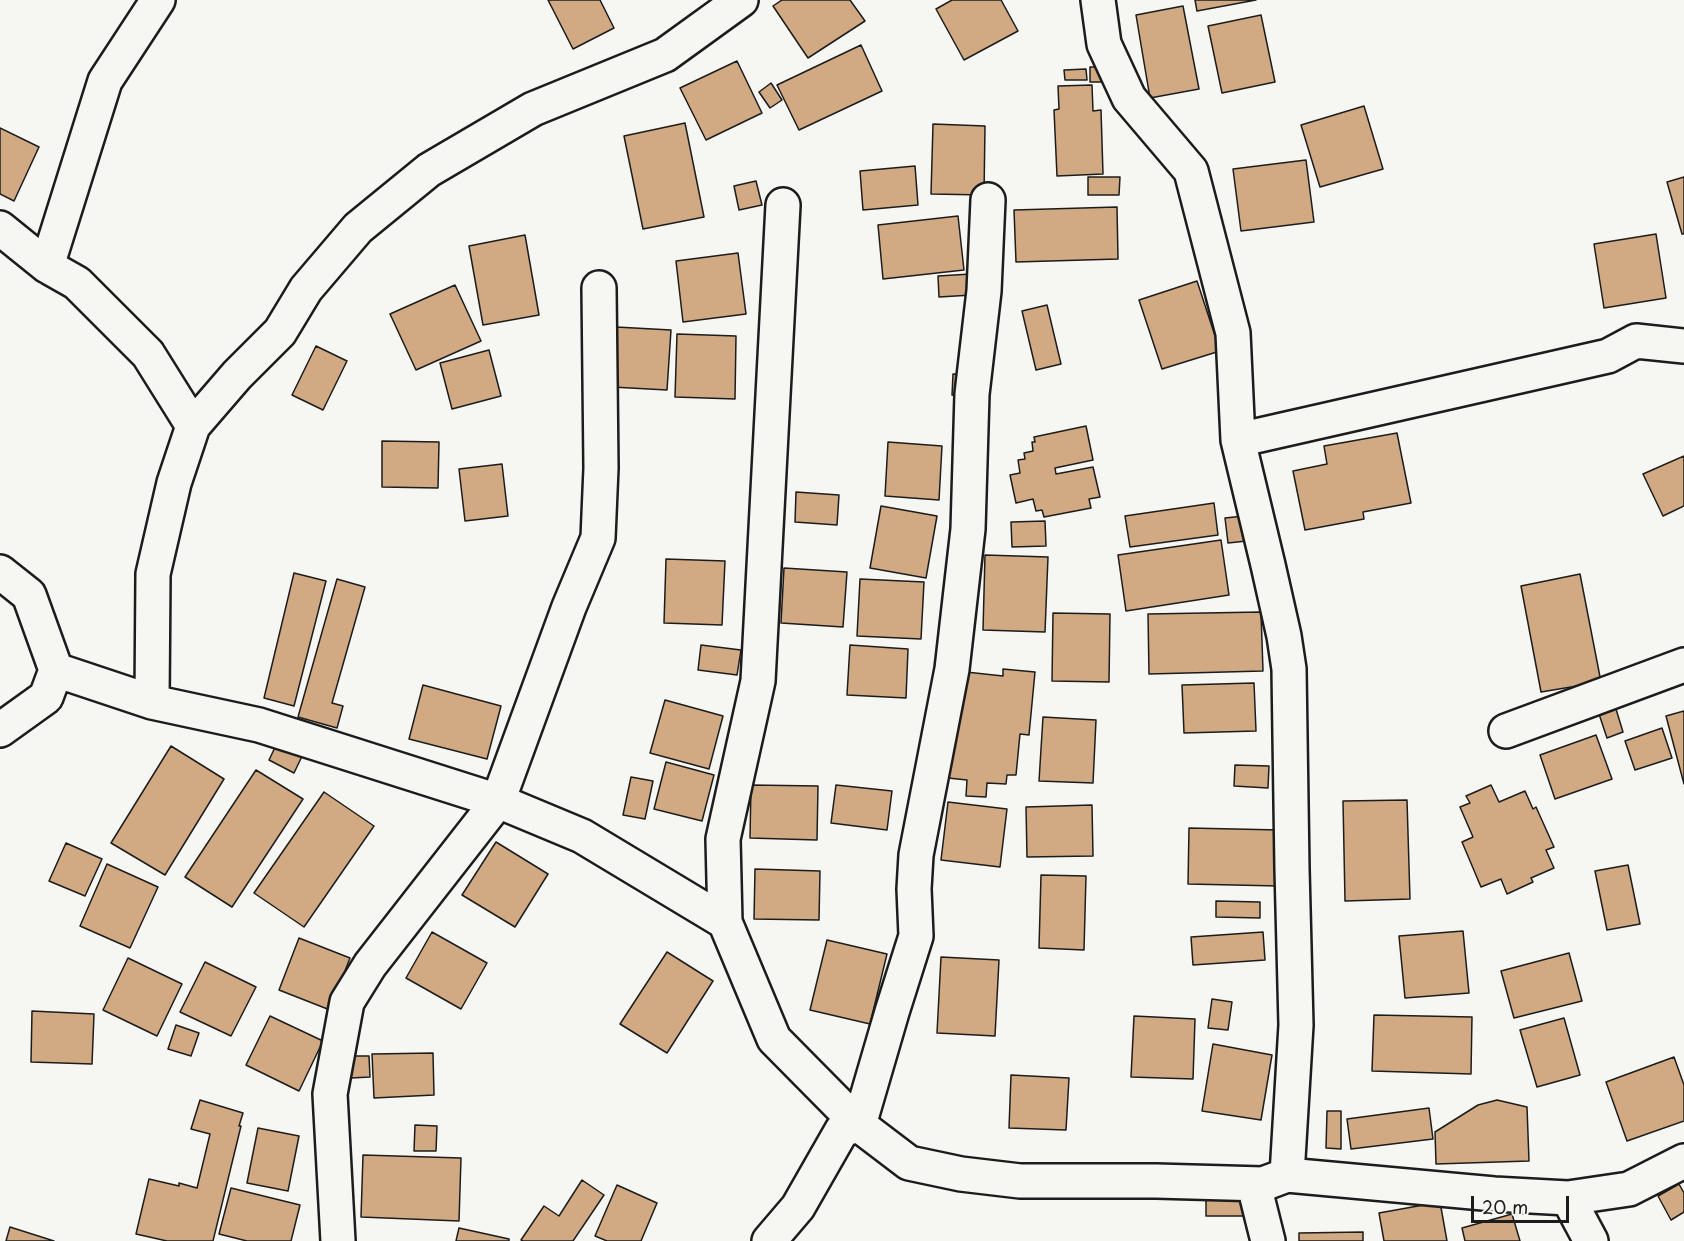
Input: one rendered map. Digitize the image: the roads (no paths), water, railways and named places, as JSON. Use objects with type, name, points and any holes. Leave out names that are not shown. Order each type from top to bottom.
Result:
[{"type":"street","points":[[46,266],[105,81],[158,0]]},
{"type":"street","points":[[152,702],[153,574],[174,483],[193,426],[237,375],[280,332],[306,289],[358,228],[429,170],[533,109],[665,55],[741,0]]},
{"type":"street","points":[[1098,0],[1104,44],[1129,98],[1191,171],[1233,333],[1238,440],[1284,636],[1289,669],[1296,1025],[1275,1180]]},
{"type":"street","points":[[859,1125],[916,936],[914,889],[916,855],[952,669],[968,529],[972,394],[984,291],[988,200]]},
{"type":"street","points":[[783,206],[758,681],[723,839],[725,922],[774,1039],[859,1125],[909,1163],[961,1174],[1020,1181],[1275,1180],[1568,1198],[1629,1189],[1684,1161]]},
{"type":"street","points":[[0,228],[46,266],[77,283],[148,354],[193,426]]},
{"type":"street","points":[[338,1241],[330,1094],[347,1002],[370,965],[498,801],[598,538],[602,468],[599,288]]},
{"type":"street","points":[[1238,440],[1608,356],[1636,341],[1684,346]]},
{"type":"street","points":[[0,572],[29,595],[56,670],[46,697],[0,730]]},
{"type":"street","points":[[1506,731],[1684,665]]},
{"type":"street","points":[[56,670],[152,702],[259,725],[498,801],[582,836],[725,922]]},
{"type":"street","points":[[769,1241],[798,1207],[842,1130],[859,1125]]},
{"type":"street","points":[[1268,1241],[1255,1189],[1275,1180]]},
{"type":"street","points":[[1568,1198],[1591,1241]]}]
